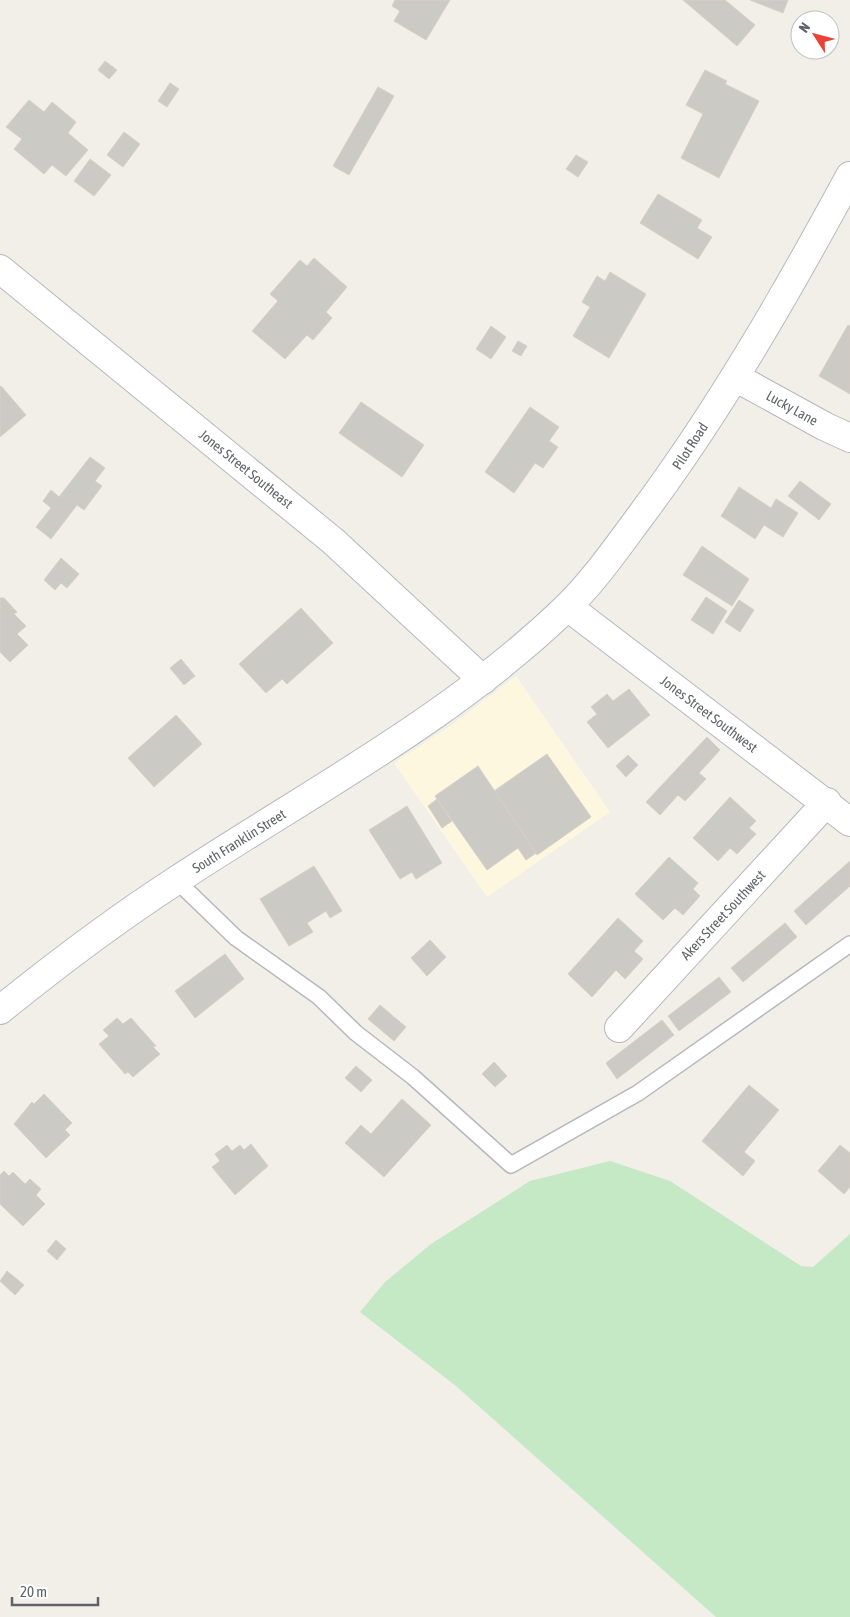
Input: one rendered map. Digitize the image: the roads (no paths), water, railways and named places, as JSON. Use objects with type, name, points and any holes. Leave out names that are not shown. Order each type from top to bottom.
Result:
[{"type":"street","name":"Pilot Road","points":[[483,680],[568,607],[615,550],[670,478],[735,377],[802,265],[850,176]]},
{"type":"street","name":"Jones Street Southeast","points":[[0,269],[333,541],[483,680]]},
{"type":"street","name":"Lucky Lane","points":[[735,377],[824,426],[850,438]]},
{"type":"street","name":"Jones Street Southwest","points":[[568,607],[827,802],[850,822]]},
{"type":"street","name":"South Franklin Street","points":[[0,1010],[66,956],[176,880],[374,756],[483,680]]},
{"type":"street","name":"Akers Street Southwest","points":[[619,1028],[827,802]]},
{"type":"lane","points":[[176,880],[236,938],[319,997],[356,1033],[413,1077],[512,1165],[638,1093],[850,944]]}]
